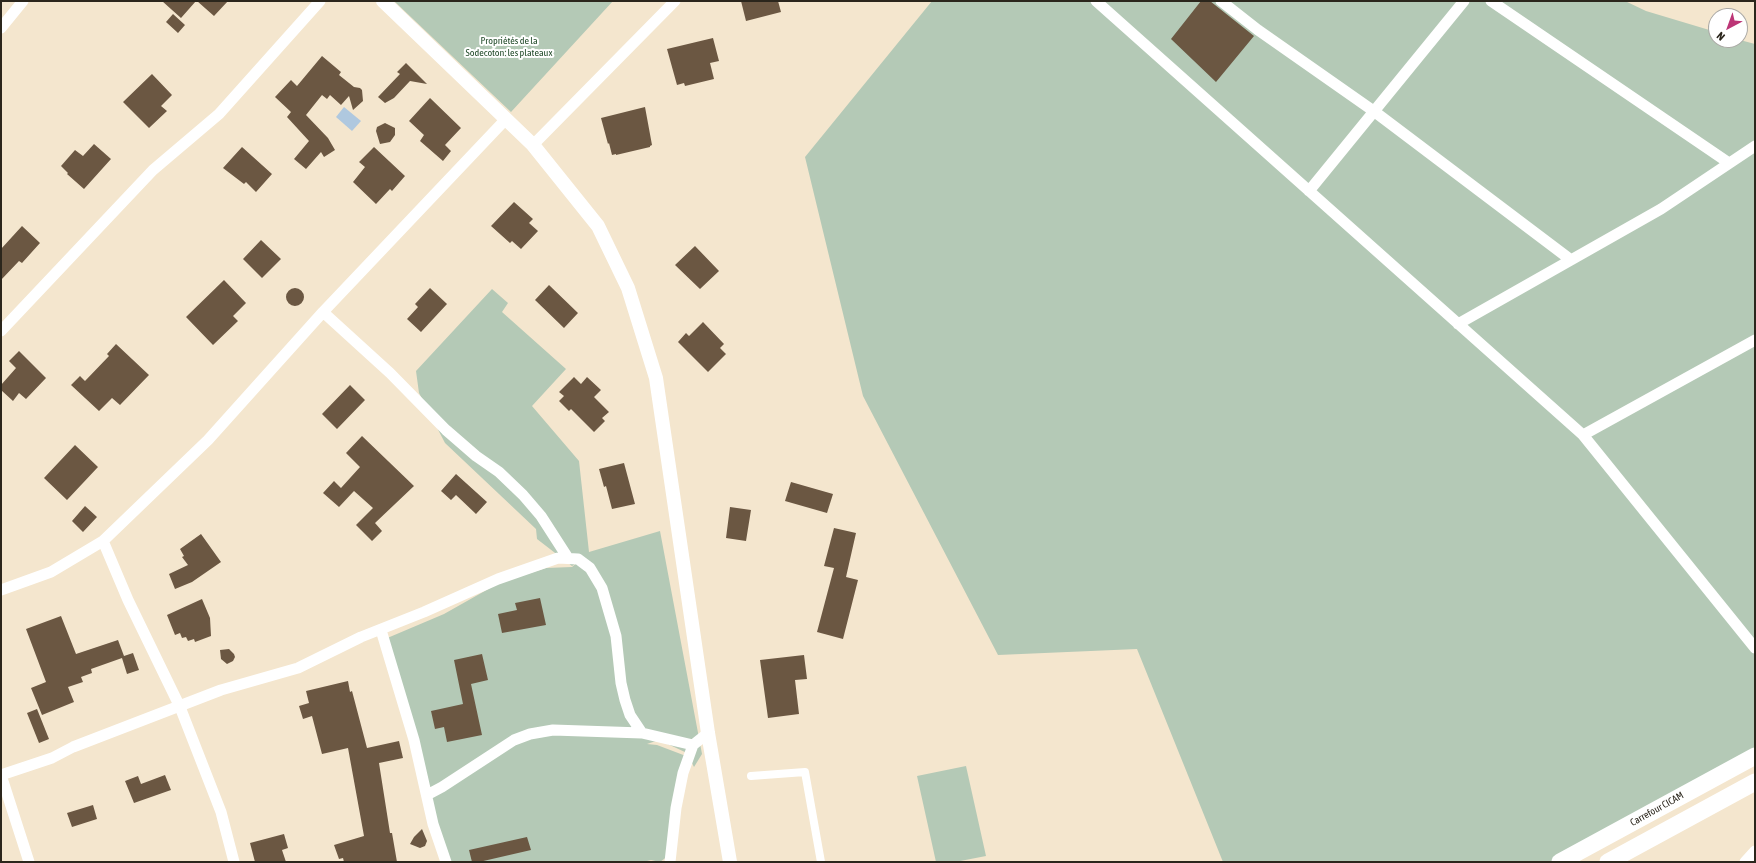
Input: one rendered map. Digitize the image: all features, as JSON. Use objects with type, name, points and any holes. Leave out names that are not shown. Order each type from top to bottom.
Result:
[{"type":"main road","name":"Carrefour CICAM","points":[[1560,862],[1755,756]]},
{"type":"main road","points":[[1608,862],[1755,782]]},
{"type":"street","points":[[1,28],[23,1]]},
{"type":"street","points":[[1,331],[153,170],[219,114],[320,1]]},
{"type":"street","points":[[383,1],[533,145],[598,226],[628,288],[656,378],[708,733],[730,862]]},
{"type":"street","points":[[533,145],[675,1]]},
{"type":"street","points":[[1096,1],[1583,435],[1755,648]]},
{"type":"street","points":[[1221,1],[1258,30],[1375,112],[1571,260]]},
{"type":"street","points":[[1309,191],[1375,112],[1464,1]]},
{"type":"street","points":[[1491,1],[1729,163]]},
{"type":"street","points":[[1,590],[50,572],[103,541],[208,440],[323,312],[506,119]]},
{"type":"street","points":[[1458,324],[1661,209],[1755,146]]},
{"type":"street","points":[[323,312],[390,373],[446,430],[476,456],[499,472],[523,495],[541,516],[568,558]]},
{"type":"street","points":[[1583,435],[1755,340]]},
{"type":"street","points":[[103,541],[128,600],[180,707],[221,812],[234,862]]},
{"type":"street","points":[[29,862],[1,775],[52,758],[73,747],[221,690],[298,668],[361,637],[381,630],[511,573],[558,558],[578,559],[590,568],[602,588],[616,636],[624,700],[630,715],[642,733]]},
{"type":"street","points":[[381,630],[414,740],[433,824],[446,862]]},
{"type":"street","points":[[427,795],[442,787],[514,740],[530,734],[553,730],[642,733],[693,745]]},
{"type":"street","points":[[670,862],[676,808],[683,773],[693,745],[708,733]]},
{"type":"street","points":[[751,776],[805,772],[821,862]]},
{"type":"street","points":[[1745,862],[1755,851]]},
{"type":"green space","name":"Propriétés de la Sodecoton: les plateaux","points":[[394,1],[613,1],[511,112]]},
{"type":"green space","points":[[932,1],[1625,1],[1646,11],[1708,30],[1708,48],[1748,48],[1748,42],[1755,44],[1755,763],[1572,862],[1223,862],[1137,649],[998,655],[863,396],[805,157]]},
{"type":"green space","points":[[492,289],[508,303],[502,312],[566,369],[532,406],[579,461],[589,552],[660,531],[702,754],[694,767],[687,753],[659,740],[647,744],[657,745],[686,756],[687,769],[668,856],[660,862],[651,860],[643,862],[441,862],[385,639],[444,614],[499,583],[546,568],[572,567],[579,561],[572,566],[537,539],[536,529],[445,443],[419,393],[416,371]]},
{"type":"green space","points":[[966,766],[986,856],[955,862],[936,862],[917,776]]},
{"type":"water","points":[[344,107],[361,121],[352,131],[336,117]]},
{"type":"building","points":[[162,1],[196,1],[181,18]]},
{"type":"building","points":[[197,1],[228,1],[214,16]]},
{"type":"building","points":[[741,1],[778,1],[781,12],[746,21]]},
{"type":"building","points":[[1201,1],[1210,1],[1254,36],[1216,82],[1171,39]]},
{"type":"building","points":[[173,14],[185,25],[178,33],[166,22]]},
{"type":"building","points":[[713,38],[719,61],[710,63],[714,79],[685,86],[684,83],[677,85],[667,49]]},
{"type":"building","points":[[322,56],[341,72],[339,75],[354,87],[362,90],[363,101],[353,110],[349,96],[341,105],[330,95],[327,99],[322,95],[306,115],[328,138],[335,150],[324,157],[321,152],[306,169],[294,159],[309,141],[287,117],[291,112],[275,97],[291,80],[297,86]]},
{"type":"building","points":[[406,63],[427,84],[410,81],[394,98],[385,103],[378,97],[400,74],[397,72]]},
{"type":"building","points":[[152,74],[172,95],[161,106],[167,111],[149,128],[123,102]]},
{"type":"building","points":[[430,98],[461,128],[445,145],[451,151],[443,161],[420,141],[424,135],[409,121]]},
{"type":"building","points":[[645,107],[652,145],[650,147],[612,155],[601,118]]},
{"type":"building","points":[[385,123],[395,128],[395,135],[390,142],[380,144],[376,131],[377,127]]},
{"type":"building","points":[[94,144],[111,159],[84,189],[67,174],[68,173],[61,166],[75,150],[83,156]]},
{"type":"building","points":[[242,147],[272,174],[256,192],[246,182],[244,184],[223,168]]},
{"type":"building","points":[[374,147],[405,176],[392,191],[390,189],[376,204],[353,182],[365,167],[359,162]]},
{"type":"building","points":[[514,202],[533,219],[529,223],[538,231],[521,249],[512,241],[510,243],[491,226]]},
{"type":"building","points":[[22,226],[40,243],[22,263],[19,261],[1,280],[1,249]]},
{"type":"building","points":[[261,240],[281,259],[262,278],[243,259]]},
{"type":"building","points":[[695,246],[719,271],[700,289],[675,265]]},
{"type":"building","points":[[224,280],[246,303],[233,316],[238,321],[213,345],[186,317]]},
{"type":"building","points":[[549,285],[578,313],[564,328],[535,300]]},
{"type":"building","points":[[295,288],[301,291],[304,297],[301,303],[295,306],[289,303],[286,297],[289,291]]},
{"type":"building","points":[[430,288],[447,304],[421,332],[407,319],[418,307],[415,304]]},
{"type":"building","points":[[703,322],[724,344],[720,348],[726,354],[708,372],[678,342],[686,333],[689,336]]},
{"type":"building","points":[[116,344],[149,375],[120,405],[112,398],[99,411],[71,385],[80,376],[85,381],[109,356],[107,354]]},
{"type":"building","points":[[19,351],[46,378],[26,399],[19,393],[13,401],[1,390],[1,385],[16,368],[9,361]]},
{"type":"building","points":[[574,377],[581,384],[587,377],[601,390],[594,397],[609,412],[602,418],[605,421],[594,432],[571,409],[569,411],[559,401],[564,396],[559,392]]},
{"type":"building","points":[[350,385],[365,400],[337,429],[322,414]]},
{"type":"building","points":[[362,436],[414,486],[375,523],[382,531],[372,541],[356,525],[373,508],[354,491],[339,507],[323,493],[334,481],[341,488],[360,467],[346,453]]},
{"type":"building","points":[[75,445],[98,467],[67,500],[44,478]]},
{"type":"building","points":[[624,463],[635,504],[612,509],[606,486],[604,487],[599,469]]},
{"type":"building","points":[[456,474],[487,502],[476,514],[456,495],[451,500],[441,491]]},
{"type":"building","points":[[791,482],[833,494],[827,513],[785,501]]},
{"type":"building","points":[[85,506],[97,517],[83,532],[72,521]]},
{"type":"building","points":[[730,507],[751,510],[746,541],[726,538]]},
{"type":"building","points":[[834,528],[856,533],[846,577],[858,580],[843,639],[817,632],[834,568],[824,566]]},
{"type":"building","points":[[201,534],[221,562],[192,582],[175,589],[169,574],[188,565],[182,557],[184,556],[180,549]]},
{"type":"building","points":[[540,598],[546,625],[502,633],[498,614],[517,610],[515,603]]},
{"type":"building","points":[[202,599],[210,618],[211,636],[195,642],[194,639],[188,641],[186,637],[182,638],[180,633],[175,635],[167,615]]},
{"type":"building","points":[[61,616],[76,654],[118,640],[124,656],[133,653],[139,670],[127,674],[122,658],[91,669],[92,673],[81,677],[83,682],[68,687],[74,702],[42,715],[31,688],[46,682],[26,629]]},
{"type":"building","points":[[229,649],[235,657],[233,661],[227,664],[221,659],[220,650]]},
{"type":"building","points":[[482,654],[488,680],[471,684],[482,735],[447,742],[444,727],[435,729],[431,711],[463,704],[454,660]]},
{"type":"building","points":[[804,655],[807,679],[795,680],[799,714],[768,718],[760,660]]},
{"type":"building","points":[[348,681],[367,748],[399,741],[403,758],[379,763],[390,833],[392,833],[397,862],[344,862],[343,858],[339,859],[334,845],[364,836],[348,748],[322,754],[312,716],[303,719],[299,706],[309,703],[306,691]]},
{"type":"building","points":[[37,709],[49,739],[39,743],[27,713]]},
{"type":"building","points":[[165,775],[171,790],[134,803],[125,781],[138,776],[141,784]]},
{"type":"building","points":[[93,805],[97,819],[72,827],[67,813]]},
{"type":"building","points":[[422,829],[427,841],[425,846],[420,848],[410,844],[414,837]]},
{"type":"building","points":[[284,834],[288,848],[282,850],[286,862],[255,862],[250,843]]},
{"type":"building","points":[[527,837],[531,850],[479,862],[472,862],[469,850]]}]
